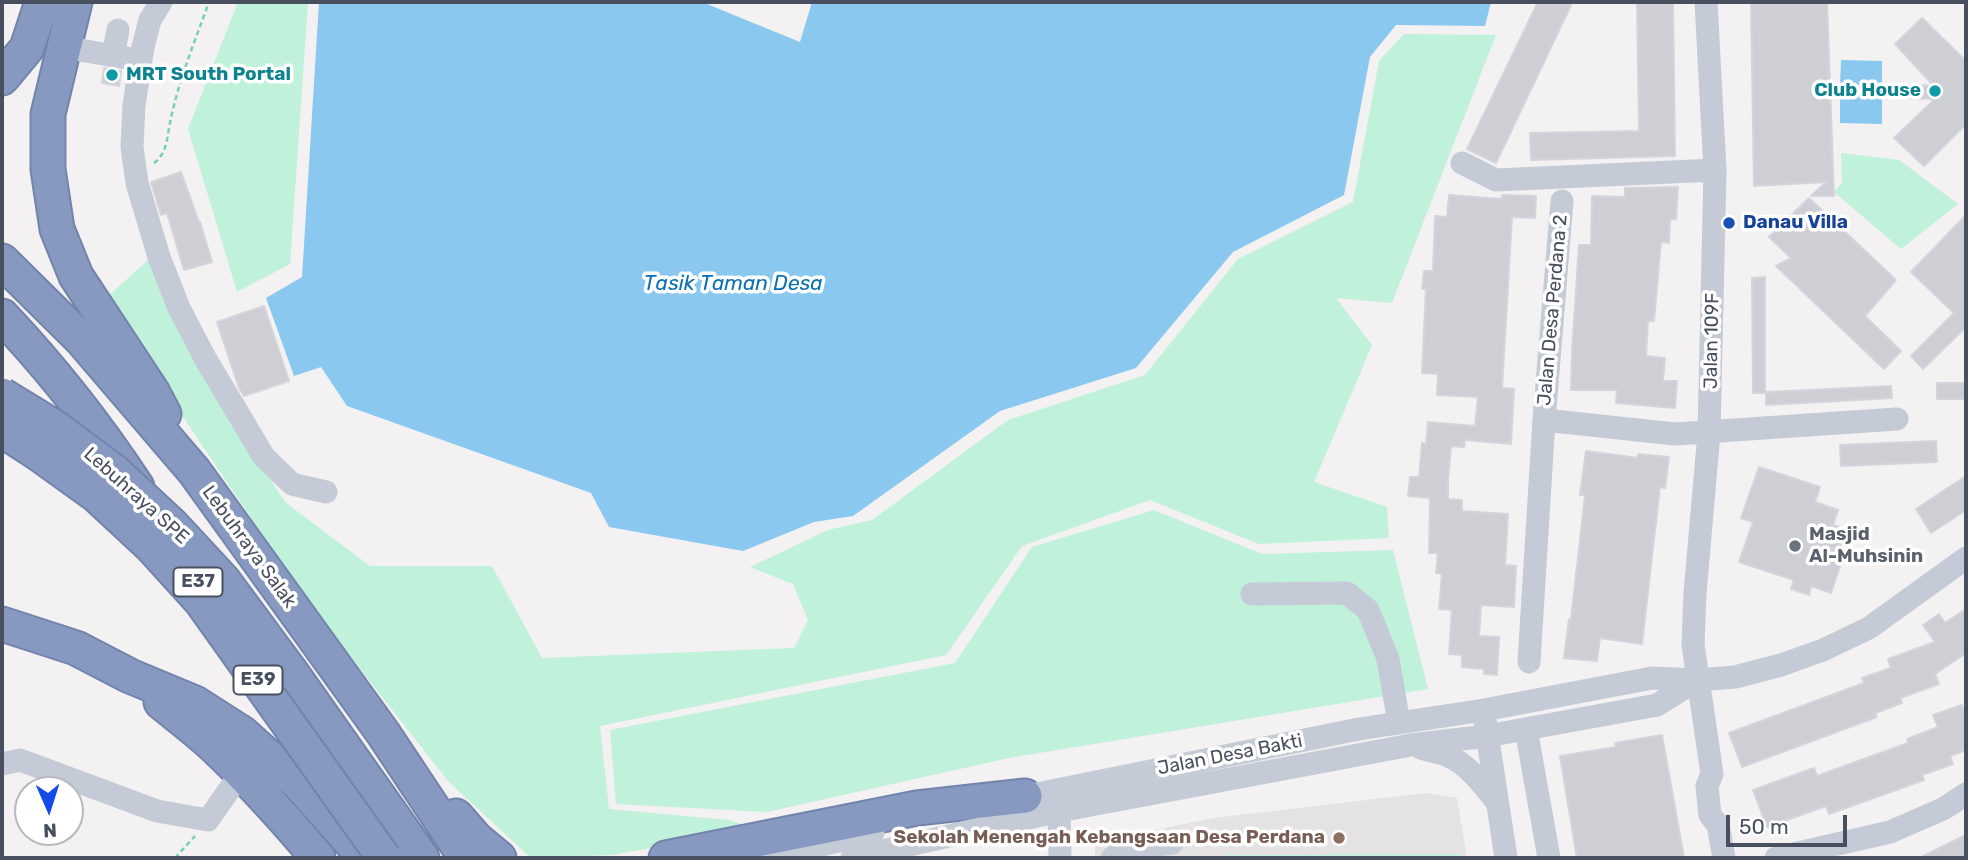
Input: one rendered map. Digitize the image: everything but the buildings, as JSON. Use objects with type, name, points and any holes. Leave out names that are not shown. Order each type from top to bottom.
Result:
[{"type":"highway","points":[[2,78],[27,48],[42,2]]},
{"type":"highway","points":[[75,2],[48,114],[48,169],[57,229],[76,276],[153,393],[194,471]]},
{"type":"highway","name":"Lebuhraya Salak","points":[[2,261],[81,339],[194,471],[383,733],[466,858]]},
{"type":"highway","name":"E37","points":[[2,316],[68,392],[113,451],[213,604],[264,702],[378,858]]},
{"type":"highway","name":"Lebuhraya SPE","points":[[2,395],[56,428],[115,472],[172,525],[223,580],[271,643],[422,858]]},
{"type":"highway","name":"Lebuhraya SPE","points":[[2,430],[96,495],[152,547],[201,601],[384,858]]},
{"type":"highway","points":[[2,624],[76,648],[130,676],[195,702],[242,733],[301,786],[365,858]]},
{"type":"highway","points":[[130,676],[214,746],[284,818],[318,858]]},
{"type":"highway","points":[[383,733],[476,839],[499,858]]},
{"type":"highway","points":[[666,858],[917,807],[1025,796]]},
{"type":"street","points":[[161,2],[150,20],[143,47],[134,105],[132,147],[137,183],[159,257],[179,308],[264,457],[292,484],[326,492]]},
{"type":"street","name":"Jalan 109F","points":[[1706,2],[1715,170],[1710,433],[1695,593],[1693,645],[1712,774],[1707,786],[1710,815],[1718,825],[1724,858]]},
{"type":"street","points":[[63,47],[122,57],[118,30]]},
{"type":"street","points":[[1462,163],[1496,180],[1715,170]]},
{"type":"street","name":"Jalan Desa Perdana 2","points":[[1529,662],[1544,420],[1562,201]]},
{"type":"street","points":[[1544,420],[1675,434],[1897,419]]},
{"type":"street","name":"Jalan Desa Bakti","points":[[766,858],[1025,796],[1345,732],[1484,710],[1652,678],[1698,680],[1747,674],[1822,650],[1869,628],[1966,558]]},
{"type":"street","points":[[1252,594],[1347,593],[1368,610],[1388,659],[1399,723]]},
{"type":"street","name":"Jalan Desa Bakti","points":[[852,858],[1059,811],[1411,745],[1487,736],[1657,705],[1698,680]]},
{"type":"street","points":[[1484,710],[1506,858]]},
{"type":"street","points":[[1526,729],[1549,858]]},
{"type":"street","points":[[1411,745],[1460,763],[1496,802]]},
{"type":"street","points":[[2,764],[20,760],[157,811],[208,820],[241,773]]},
{"type":"street","points":[[1776,858],[1890,832],[1944,809],[1966,794]]},
{"type":"street","points":[[1059,811],[1060,858]]},
{"type":"street","points":[[1112,858],[1124,849],[1172,843]]},
{"type":"path","points":[[137,183],[164,150],[173,106],[209,2]]},
{"type":"path","points":[[175,858],[208,820]]},
{"type":"shaded area","name":"Sekolah Menengah Kebangsaan Desa Perdana","points":[[1426,793],[1457,798],[1467,858],[1095,858],[1095,842],[1214,818]]},
{"type":"green space","points":[[238,2],[308,2],[290,264],[237,292],[188,129]]},
{"type":"green space","points":[[1404,34],[1496,35],[1392,303],[1336,298],[1372,345],[1314,482],[1387,507],[1389,538],[1259,544],[1150,500],[1022,546],[946,655],[600,726],[609,809],[729,820],[758,829],[612,855],[531,858],[448,781],[310,605],[104,300],[148,260],[228,414],[285,502],[370,566],[492,566],[542,658],[794,648],[808,620],[793,584],[750,567],[828,530],[872,520],[1008,420],[1145,375],[1238,259],[1353,202],[1379,61]]},
{"type":"green space","points":[[1841,153],[1899,160],[1958,204],[1901,249],[1834,192],[1842,183]]},
{"type":"green space","points":[[1154,510],[1262,554],[1393,550],[1428,689],[1009,758],[767,812],[616,804],[610,730],[955,663],[1032,547]]},
{"type":"green space","points":[[1460,854],[1461,858],[1226,858],[1226,855]]},
{"type":"water","name":"Tasik Taman Desa","points":[[319,2],[702,2],[800,42],[812,2],[1491,2],[1485,26],[1396,25],[1370,57],[1344,195],[1233,252],[1136,368],[1000,411],[853,516],[814,522],[743,551],[609,527],[591,493],[347,406],[321,367],[294,376],[266,298],[302,277]]},
{"type":"water","points":[[1841,60],[1882,61],[1882,124],[1840,123],[1840,98],[1829,97],[1829,84],[1840,84]]},
{"type":"place","name":"MRT South Portal","points":[[112,75]]},
{"type":"place","name":"Club House","points":[[1935,91]]},
{"type":"place","name":"Danau Villa","points":[[1729,223]]},
{"type":"place","name":"Masjid Al-Muhsinin","points":[[1795,546]]},
{"type":"place","name":"Sekolah Menengah Kebangsaan Desa Perdana","points":[[1339,838]]}]
